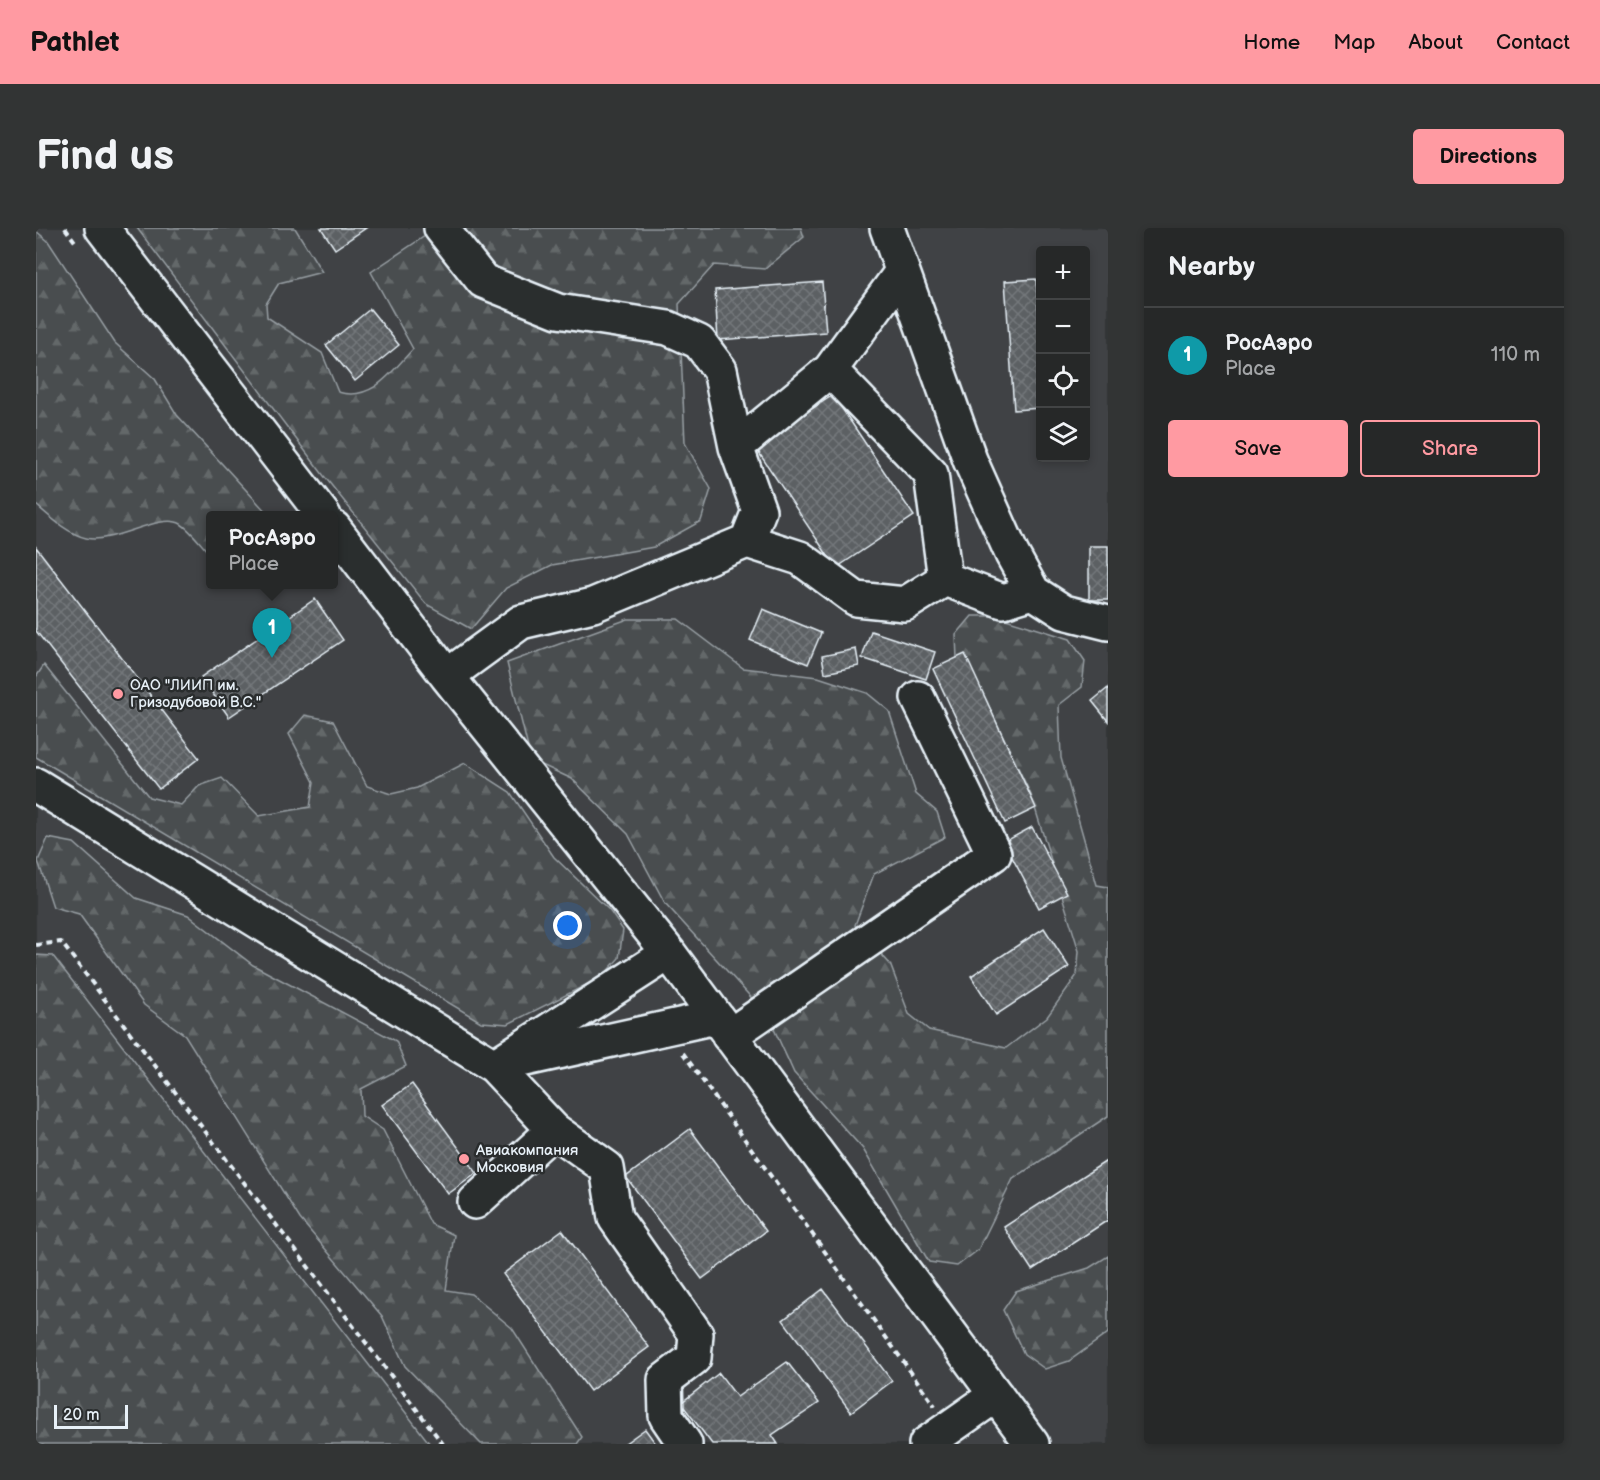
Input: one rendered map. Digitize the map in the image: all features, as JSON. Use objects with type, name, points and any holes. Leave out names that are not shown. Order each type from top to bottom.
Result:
[{"type":"lane","points":[[102,228],[320,511]]},
{"type":"lane","points":[[441,228],[483,281],[558,311],[668,328],[699,342],[720,370],[736,447],[759,511],[747,541]]},
{"type":"lane","points":[[887,228],[901,273],[970,460],[1033,592],[1064,612],[1108,623]]},
{"type":"lane","points":[[736,447],[830,370],[901,273]]},
{"type":"lane","points":[[830,370],[931,474],[945,579]]},
{"type":"lane","points":[[931,474],[970,460]]},
{"type":"lane","points":[[338,534],[447,676],[669,953],[1032,1444]]},
{"type":"lane","points":[[447,676],[521,622],[593,605],[747,541],[800,558],[856,599],[905,604],[945,579]]},
{"type":"lane","points":[[945,579],[1003,601],[1033,592]]},
{"type":"lane","points":[[494,1066],[722,1027],[994,854],[918,698]]},
{"type":"lane","points":[[36,785],[494,1066],[554,1130],[607,1168],[615,1218],[696,1334],[694,1358],[665,1380],[666,1416],[685,1444]]},
{"type":"lane","points":[[494,1066],[669,953]]},
{"type":"lane","points":[[475,1202],[554,1130]]},
{"type":"lane","points":[[926,1444],[996,1395]]},
{"type":"path","points":[[36,945],[61,942],[443,1444]]},
{"type":"shaded area","points":[[36,228],[1108,228],[1108,1444],[36,1444]]},
{"type":"green space","points":[[137,228],[295,228],[322,272],[279,283],[266,304],[267,317],[322,353],[338,392],[350,394],[372,389],[389,375],[413,349],[371,272],[437,228],[801,228],[804,237],[765,269],[714,265],[679,304],[685,443],[711,489],[701,521],[654,547],[552,565],[506,588],[471,629],[426,604],[324,476]]},
{"type":"green space","points":[[36,231],[48,241],[115,343],[155,379],[177,415],[265,511],[206,511],[206,549],[185,527],[172,521],[109,537],[86,538],[66,529],[36,505]]},
{"type":"green space","points":[[972,616],[996,616],[1070,639],[1085,661],[1082,687],[1059,705],[1061,758],[1097,885],[1108,887],[1108,1116],[1013,1179],[978,1250],[957,1266],[929,1262],[863,1149],[794,1073],[768,1016],[665,903],[628,834],[572,779],[531,760],[507,663],[628,619],[678,619],[743,668],[818,677],[867,693],[889,711],[916,794],[937,812],[945,837],[874,874],[855,925],[890,964],[909,1014],[929,1030],[1006,1048],[1047,1017],[1077,975],[1079,951],[1031,795],[975,677],[957,659],[956,635]]},
{"type":"green space","points":[[44,665],[149,797],[181,805],[199,786],[222,778],[259,816],[310,807],[314,782],[289,734],[305,715],[333,721],[367,786],[391,794],[417,788],[465,763],[510,792],[554,857],[609,910],[623,930],[619,958],[602,977],[508,1024],[481,1022],[36,757],[36,677]]},
{"type":"green space","points":[[48,838],[74,843],[136,898],[188,915],[253,965],[396,1041],[406,1066],[361,1089],[362,1116],[383,1130],[431,1224],[454,1235],[446,1290],[471,1294],[512,1328],[582,1437],[577,1444],[481,1444],[405,1366],[382,1316],[300,1219],[185,1035],[144,1005],[79,914],[53,907],[38,861]]},
{"type":"green space","points":[[36,955],[53,956],[430,1444],[36,1444]]},
{"type":"green space","points":[[1108,1256],[1108,1333],[1069,1361],[1045,1369],[1024,1354],[1003,1310],[1016,1291],[1089,1268]]},
{"type":"building","points":[[321,228],[366,228],[335,249]]},
{"type":"building","points":[[1036,279],[1036,408],[1014,410],[1005,281]]},
{"type":"building","points":[[822,282],[826,332],[718,340],[715,290]]},
{"type":"building","points":[[370,309],[399,345],[355,381],[326,345]]},
{"type":"building","points":[[833,395],[914,516],[836,568],[755,447]]},
{"type":"building","points":[[1089,546],[1108,546],[1108,600],[1089,600]]},
{"type":"building","name":"ОАО \"ЛИИП им. Гризодубовой В.С.\"","points":[[36,547],[199,758],[159,789],[36,631]]},
{"type":"building","points":[[315,599],[343,640],[229,717],[201,677]]},
{"type":"building","points":[[763,609],[821,633],[808,664],[750,640]]},
{"type":"building","points":[[871,631],[935,652],[926,679],[862,658]]},
{"type":"building","points":[[856,649],[859,666],[825,673],[822,656]]},
{"type":"building","points":[[965,654],[1036,808],[1005,823],[933,669]]},
{"type":"building","points":[[1108,688],[1108,721],[1092,701]]},
{"type":"building","points":[[1032,827],[1067,893],[1039,908],[1004,842]]},
{"type":"building","points":[[1044,928],[1069,967],[996,1015],[971,976]]},
{"type":"building","points":[[412,1084],[477,1173],[448,1194],[382,1105]]},
{"type":"building","points":[[690,1129],[766,1231],[702,1279],[626,1177]]},
{"type":"building","points":[[1108,1160],[1108,1220],[1032,1270],[1004,1227]]},
{"type":"building","points":[[562,1230],[649,1347],[590,1391],[503,1274]]},
{"type":"building","points":[[823,1289],[892,1381],[851,1412],[783,1320]]},
{"type":"building","points":[[787,1362],[819,1403],[772,1435],[778,1444],[712,1444],[681,1403],[719,1373],[737,1397]]},
{"type":"building","points":[[645,1429],[656,1444],[624,1444]]},
{"type":"place","name":"РосАэро","points":[[272,658]]},
{"type":"place","name":"ОАО \"ЛИИП им. Гризодубовой В.С.\"","points":[[118,694]]},
{"type":"place","name":"Авиакомпания Московия","points":[[464,1159]]}]
